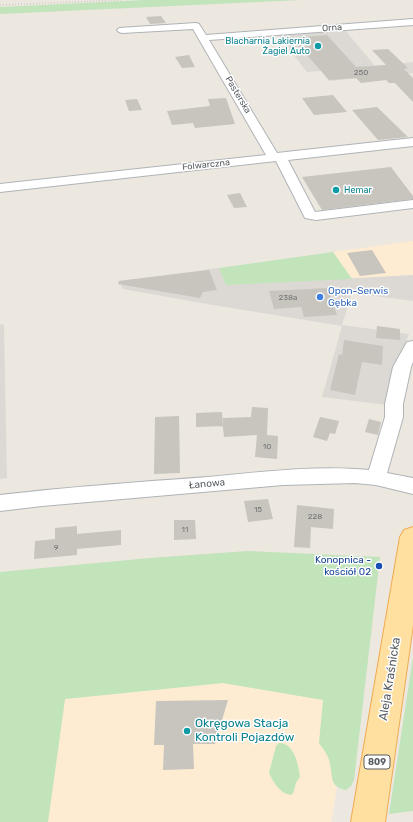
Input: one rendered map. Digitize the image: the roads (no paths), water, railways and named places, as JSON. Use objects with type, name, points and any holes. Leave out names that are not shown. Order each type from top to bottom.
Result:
[{"type":"main road","name":"Aleja Kraśnicka","points":[[368,822],[413,537]]},
{"type":"street","name":"Orna","points":[[202,36],[413,22]]},
{"type":"street","points":[[122,30],[194,25],[202,36]]},
{"type":"street","name":"Pasterska","points":[[202,36],[310,215],[316,216],[413,204]]},
{"type":"street","name":"Folwarczna","points":[[0,188],[413,142]]},
{"type":"street","points":[[376,478],[394,417],[394,404],[402,367],[413,346]]},
{"type":"street","name":"Łanowa","points":[[0,503],[266,479],[355,476],[376,478],[413,486]]},
{"type":"railway","points":[[0,5],[121,0]]},
{"type":"place","name":"Blacharnia Lakiernia Żagiel Auto","points":[[318,46]]},
{"type":"place","name":"Hemar","points":[[336,190]]},
{"type":"place","name":"Opon-Serwis Gębka","points":[[320,297]]},
{"type":"place","name":"Konopnica - kościół 02","points":[[379,566]]},
{"type":"place","name":"Okręgowa Stacja Kontroli Pojazdów","points":[[187,731]]}]
